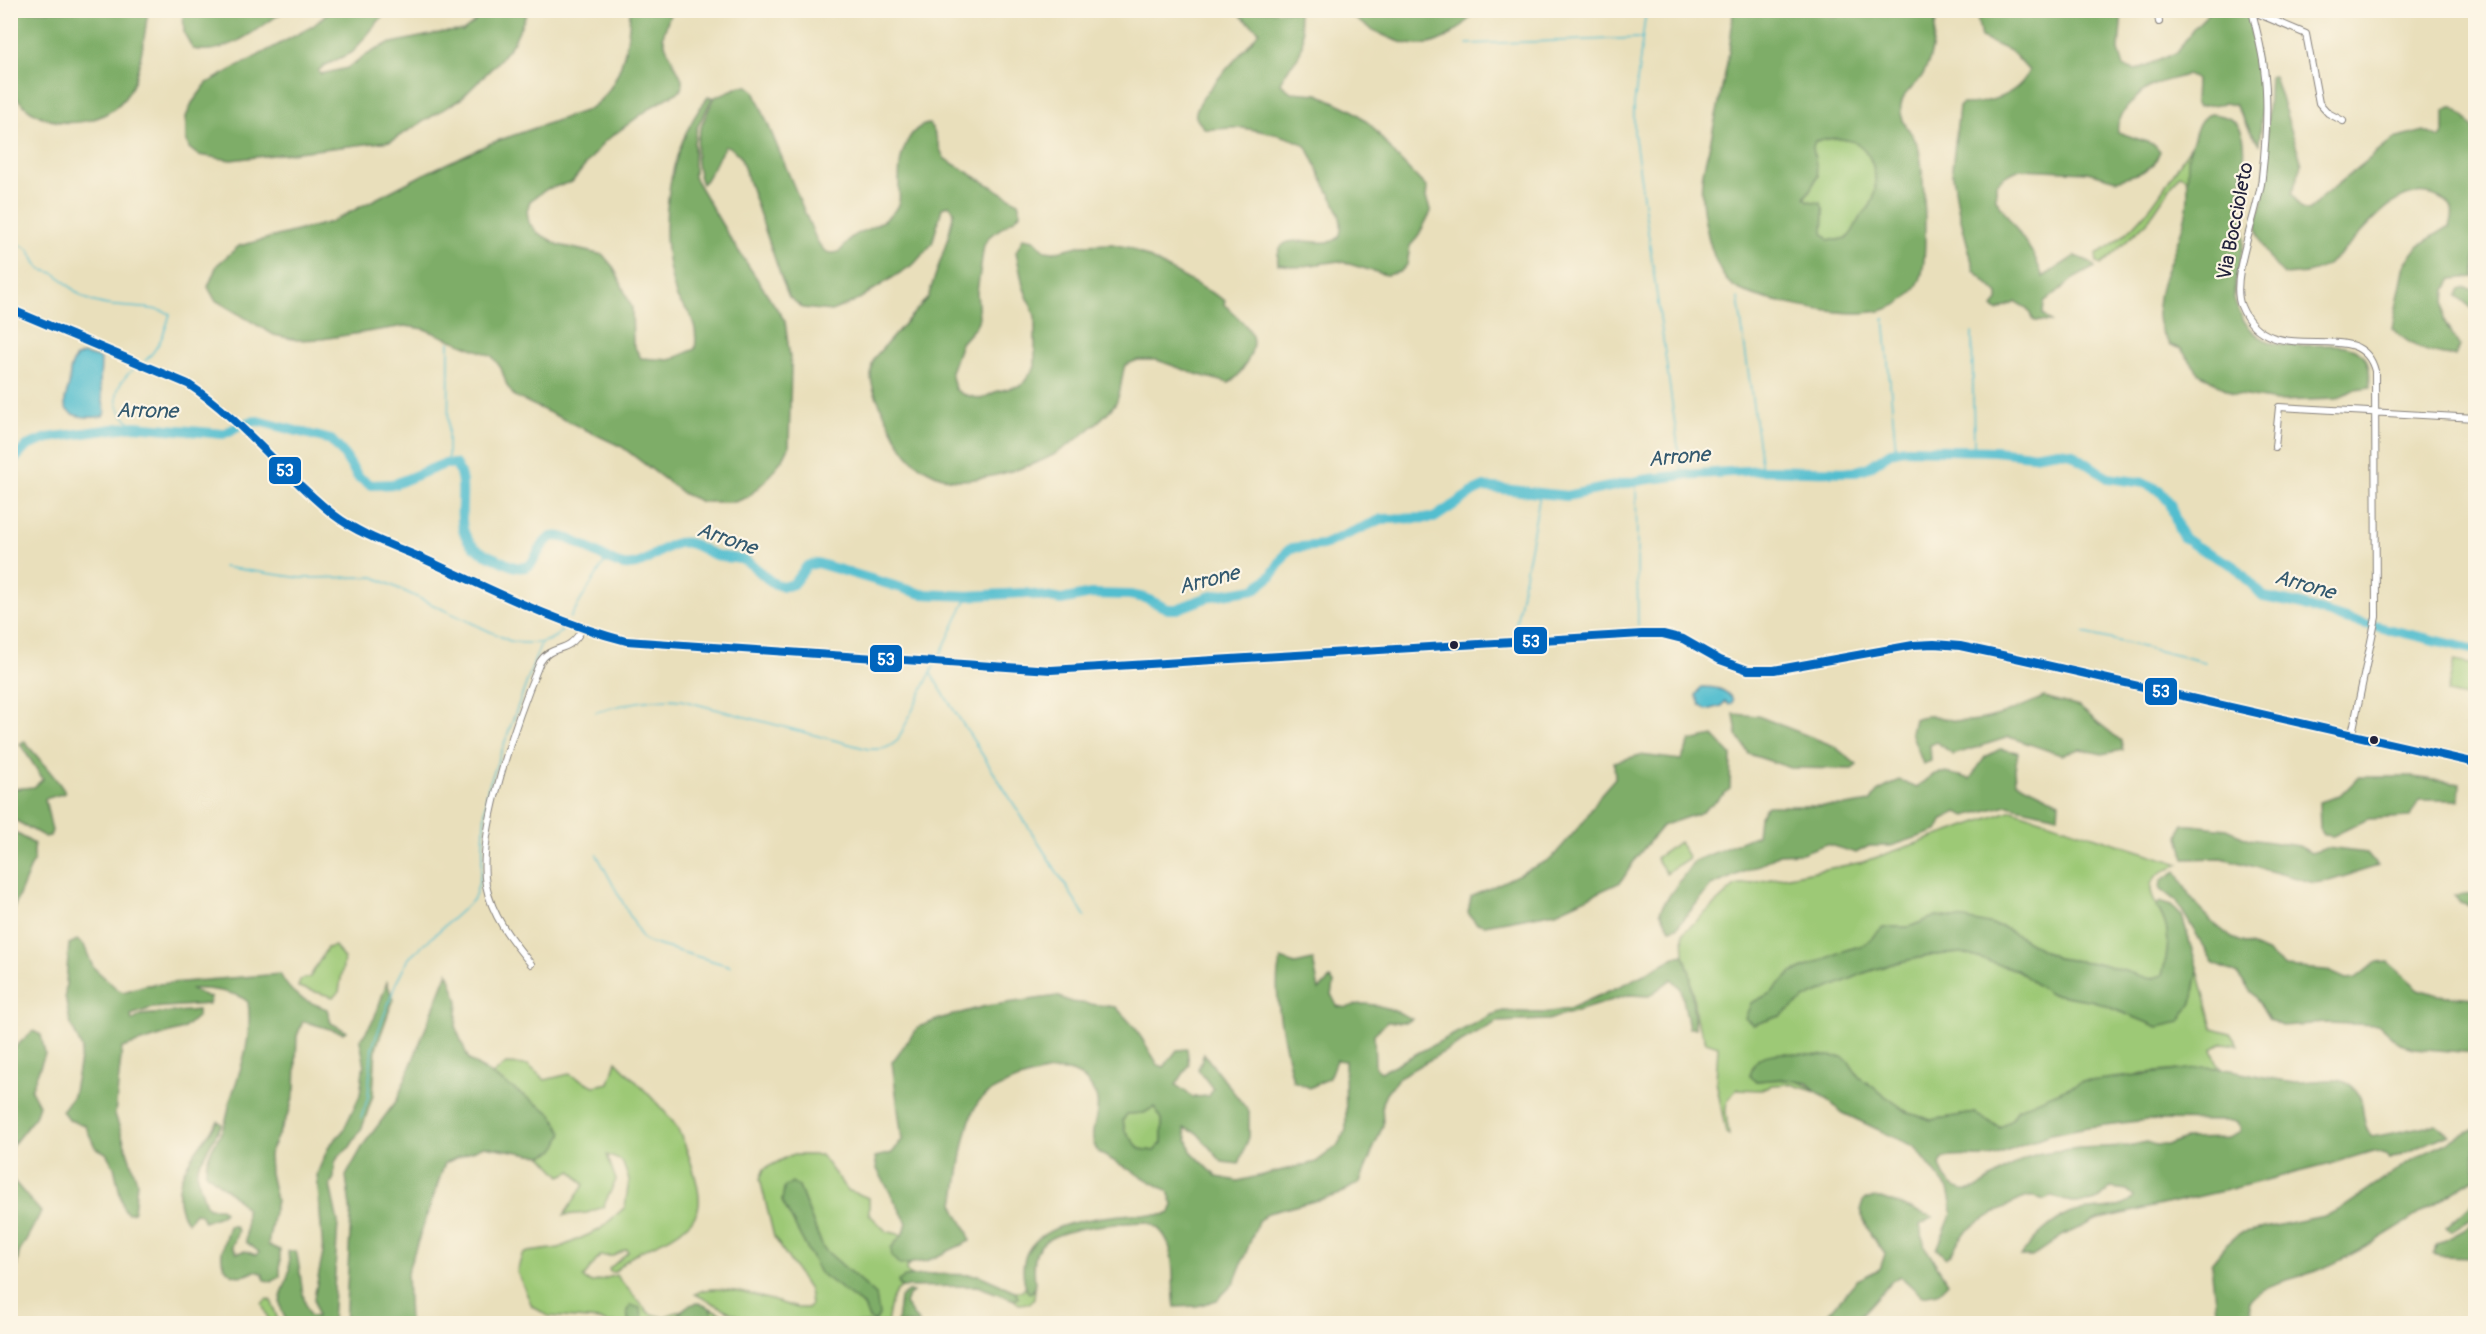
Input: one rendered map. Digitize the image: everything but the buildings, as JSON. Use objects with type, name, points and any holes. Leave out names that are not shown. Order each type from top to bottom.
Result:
[{"type":"street","points":[[2157,10],[2159,22]]},
{"type":"street","points":[[2252,11],[2306,34],[2319,103],[2328,114],[2343,121]]},
{"type":"street","name":"Via Boccioleto","points":[[2252,11],[2264,68],[2265,144],[2258,205],[2239,277],[2239,302],[2251,323],[2275,339],[2346,344],[2363,350],[2371,360],[2375,371],[2376,620],[2352,734]]},
{"type":"street","points":[[10,309],[188,384],[232,417],[309,494],[354,527],[577,627],[626,641],[664,646],[1052,670],[1642,634],[1663,634],[1683,639],[1734,666],[1748,670],[1774,670],[1914,645],[1946,644],[2475,763]]},
{"type":"street","points":[[2275,447],[2279,407],[2475,418]]},
{"type":"street","points":[[531,964],[502,926],[487,890],[485,869],[489,825],[506,762],[540,662],[549,652],[570,645],[577,627]]},
{"type":"green space","points":[[183,10],[284,11],[252,33],[229,45],[205,50],[193,49],[184,33]]},
{"type":"green space","points":[[630,10],[671,11],[663,36],[682,79],[680,91],[653,106],[604,142],[572,182],[547,189],[530,201],[527,211],[529,223],[538,233],[559,245],[603,255],[614,268],[632,308],[633,344],[641,358],[670,360],[695,349],[696,335],[693,322],[677,298],[670,270],[666,218],[674,167],[682,142],[708,97],[713,97],[697,128],[694,142],[694,177],[730,238],[785,321],[791,366],[789,447],[766,480],[748,497],[735,502],[702,502],[684,494],[622,447],[514,396],[507,386],[501,368],[492,356],[424,329],[405,326],[322,339],[297,340],[274,335],[215,300],[208,287],[217,265],[239,246],[331,222],[424,174],[491,143],[587,110],[608,92],[615,80],[628,38]]},
{"type":"green space","points":[[10,11],[148,11],[139,64],[129,92],[109,112],[84,121],[56,121],[31,111],[11,92]]},
{"type":"green space","points":[[330,11],[387,11],[353,52],[324,66],[318,71],[321,74],[347,68],[387,44],[444,32],[463,31],[475,22],[480,11],[528,11],[513,43],[496,64],[461,99],[391,141],[231,160],[198,155],[189,148],[186,139],[186,117],[192,103],[207,83],[313,26]]},
{"type":"green space","points":[[1238,11],[1297,11],[1303,37],[1301,50],[1280,83],[1291,92],[1318,94],[1352,110],[1371,125],[1396,156],[1427,188],[1426,198],[1431,212],[1410,246],[1407,265],[1400,272],[1386,275],[1339,261],[1297,267],[1278,264],[1279,250],[1285,243],[1330,242],[1338,238],[1341,223],[1338,210],[1309,151],[1302,144],[1287,137],[1248,129],[1205,129],[1196,117],[1202,99],[1259,31]]},
{"type":"green space","points":[[1346,11],[1474,11],[1452,34],[1429,44],[1412,45],[1381,34]]},
{"type":"green space","points":[[1733,11],[1827,11],[1831,17],[1836,17],[1842,11],[1937,11],[1933,44],[1926,68],[1919,80],[1904,96],[1901,105],[1902,118],[1915,138],[1919,150],[1923,177],[1925,236],[1923,270],[1920,280],[1913,291],[1896,305],[1885,310],[1862,313],[1814,309],[1784,303],[1742,291],[1733,286],[1718,266],[1708,236],[1702,205],[1702,180],[1724,78]],"holes":[[[1835,138],[1856,143],[1864,149],[1872,163],[1875,188],[1869,208],[1862,214],[1851,234],[1843,239],[1829,240],[1823,233],[1824,212],[1821,203],[1805,198],[1818,176],[1813,147],[1815,141]]]},
{"type":"green space","points":[[1976,11],[2122,11],[2119,50],[2124,67],[2136,70],[2176,53],[2194,28],[2211,11],[2246,11],[2250,27],[2261,93],[2259,144],[2235,105],[2225,103],[2198,107],[2195,103],[2196,79],[2186,75],[2150,87],[2133,101],[2119,120],[2118,132],[2155,145],[2160,151],[2154,164],[2142,172],[2117,180],[2087,172],[2020,169],[2005,176],[1996,184],[1996,199],[2034,255],[2043,277],[2075,256],[2088,261],[2095,267],[2073,279],[2044,303],[2043,315],[2051,322],[2035,321],[2026,308],[2016,302],[1997,311],[1993,307],[1998,301],[1998,294],[1974,270],[1958,208],[1952,169],[1959,107],[1962,104],[2000,97],[2017,87],[2029,71],[2012,52],[1981,38]]},
{"type":"green space","points":[[2270,76],[2274,76],[2302,164],[2292,193],[2301,209],[2309,211],[2322,197],[2394,139],[2424,131],[2440,138],[2444,132],[2444,111],[2452,107],[2464,116],[2476,132],[2475,277],[2452,279],[2446,290],[2444,321],[2460,347],[2455,356],[2437,354],[2420,348],[2392,328],[2405,264],[2419,245],[2450,226],[2452,209],[2445,201],[2427,194],[2411,195],[2396,201],[2381,212],[2328,264],[2312,272],[2284,275],[2269,257],[2261,242],[2257,220],[2263,201]]},
{"type":"green space","points":[[741,86],[748,86],[754,91],[816,239],[826,252],[839,252],[849,239],[879,223],[896,209],[899,200],[899,170],[903,152],[912,134],[925,125],[929,124],[932,128],[945,159],[1018,202],[1021,212],[990,236],[984,245],[977,292],[979,318],[976,326],[961,343],[951,372],[955,389],[962,394],[981,399],[995,392],[1022,385],[1035,367],[1035,316],[1023,286],[1016,252],[1023,238],[1034,240],[1045,251],[1054,252],[1082,245],[1112,244],[1131,248],[1223,299],[1224,304],[1244,324],[1252,336],[1253,343],[1247,362],[1237,377],[1229,383],[1157,360],[1138,360],[1125,365],[1119,396],[1110,410],[1070,445],[1055,454],[1018,469],[974,479],[949,479],[927,470],[908,455],[899,442],[875,393],[871,373],[874,358],[928,297],[948,238],[954,211],[949,205],[942,208],[932,244],[914,264],[856,301],[831,311],[803,308],[789,297],[740,156],[730,147],[725,146],[706,180],[702,184],[700,179],[696,156],[701,127],[715,97]]},
{"type":"green space","points":[[2211,114],[2226,117],[2236,123],[2242,132],[2244,143],[2240,200],[2244,239],[2234,298],[2243,319],[2256,334],[2271,342],[2288,345],[2338,345],[2353,348],[2366,360],[2369,367],[2370,387],[2355,389],[2337,399],[2277,401],[2234,394],[2199,373],[2181,349],[2170,345],[2160,327],[2158,301],[2187,208],[2190,150],[2200,122]]},
{"type":"green space","points":[[1835,138],[1856,142],[1864,149],[1872,163],[1875,188],[1870,205],[1851,234],[1843,239],[1829,240],[1823,233],[1824,212],[1805,198],[1818,176],[1812,147],[1815,141]]},
{"type":"green space","points":[[2190,147],[2188,182],[2185,177],[2179,175],[2147,222],[2101,265],[2097,263],[2096,254],[2126,234],[2138,221],[2171,178]]},
{"type":"green space","points":[[2466,288],[2475,290],[2475,311],[2457,296],[2459,290]]},
{"type":"green space","points":[[2454,661],[2475,665],[2475,699],[2447,693]]},
{"type":"green space","points":[[2044,697],[2079,707],[2121,741],[2123,750],[2102,754],[2080,749],[2061,755],[2009,737],[1953,755],[1937,742],[1930,745],[1931,761],[1923,764],[1911,732],[1914,719],[1933,716],[1959,721],[1981,720],[2003,714]]},
{"type":"green space","points":[[1734,714],[1758,716],[1834,746],[1857,765],[1852,769],[1791,768],[1749,754],[1737,735]]},
{"type":"green space","points":[[1713,736],[1731,755],[1730,789],[1702,812],[1662,826],[1636,858],[1621,882],[1556,912],[1485,925],[1476,923],[1468,913],[1471,897],[1551,859],[1584,821],[1601,794],[1615,778],[1614,762],[1640,755],[1681,760],[1690,741]]},
{"type":"green space","points":[[24,741],[65,793],[45,799],[52,831],[50,836],[45,837],[11,818],[11,789],[34,787],[43,779],[20,744]]},
{"type":"green space","points":[[2000,749],[2018,752],[2015,769],[2016,781],[2059,802],[2058,816],[2007,805],[1966,816],[1957,812],[1943,819],[1937,831],[1891,846],[1869,846],[1856,853],[1826,844],[1802,853],[1779,854],[1711,886],[1677,927],[1670,929],[1660,912],[1694,861],[1757,835],[1759,817],[1767,806],[1845,806],[1870,802],[1877,792],[1899,780],[1917,788],[1930,776],[1941,773],[1970,779],[1985,757]]},
{"type":"green space","points":[[2359,777],[2413,777],[2460,784],[2459,800],[2419,800],[2410,817],[2368,819],[2333,836],[2324,835],[2320,829],[2319,802],[2340,796]]},
{"type":"green space","points":[[2012,810],[2180,864],[2163,871],[2154,879],[2151,886],[2152,895],[2166,925],[2169,938],[2162,975],[2151,980],[2102,964],[2056,958],[2003,927],[1936,916],[1909,927],[1883,927],[1864,945],[1846,950],[1790,974],[1771,993],[1751,1003],[1753,1025],[1780,1016],[1806,997],[1867,972],[1895,963],[1934,955],[1962,953],[2017,970],[2048,993],[2094,1001],[2158,1027],[2192,1003],[2198,970],[2213,1028],[2230,1033],[2238,1045],[2223,1043],[2212,1049],[2221,1067],[2143,1073],[2018,1109],[2012,1119],[2001,1128],[1975,1113],[1931,1120],[1909,1113],[1859,1077],[1849,1063],[1750,1075],[1756,1081],[1780,1079],[1796,1081],[1816,1092],[1791,1084],[1772,1085],[1760,1090],[1738,1089],[1732,1094],[1727,1104],[1729,1135],[1726,1133],[1716,1081],[1718,1046],[1706,1042],[1696,1019],[1690,973],[1684,955],[1683,933],[1735,886],[1863,862]]},
{"type":"green space","points":[[2183,824],[2227,829],[2249,839],[2299,846],[2311,853],[2327,848],[2367,853],[2378,866],[2329,881],[2314,883],[2222,858],[2185,859],[2179,837]]},
{"type":"green space","points":[[11,830],[34,844],[34,859],[11,915]]},
{"type":"green space","points":[[1679,842],[1689,858],[1666,873],[1656,858]]},
{"type":"green space","points":[[2176,871],[2190,896],[2211,921],[2232,938],[2267,952],[2285,967],[2326,970],[2346,979],[2356,978],[2375,963],[2388,962],[2419,989],[2437,995],[2475,998],[2475,1053],[2413,1048],[2400,1044],[2379,1025],[2327,1023],[2282,1026],[2269,1019],[2236,973],[2214,964],[2177,902],[2160,889],[2161,881]]},
{"type":"green space","points":[[2475,893],[2475,908],[2460,903],[2454,895]]},
{"type":"green space","points":[[2160,902],[2171,906],[2182,916],[2198,970],[2192,1003],[2180,1022],[2158,1027],[2094,1001],[2048,993],[2017,970],[1962,953],[1933,955],[1895,963],[1867,972],[1806,998],[1780,1016],[1753,1025],[1745,1018],[1751,1003],[1771,993],[1790,974],[1846,950],[1864,945],[1883,927],[1909,927],[1936,916],[2003,927],[2056,958],[2102,964],[2151,979],[2162,975],[2166,957],[2167,930],[2156,906]]},
{"type":"green space","points":[[77,940],[84,945],[93,967],[123,992],[146,985],[280,974],[294,993],[327,1009],[331,1023],[346,1031],[343,1033],[303,1021],[297,1036],[295,1089],[290,1110],[269,1154],[270,1173],[276,1200],[268,1245],[280,1250],[280,1276],[272,1282],[265,1280],[262,1273],[255,1271],[238,1276],[226,1270],[223,1265],[222,1252],[229,1226],[235,1226],[238,1231],[232,1247],[237,1253],[245,1251],[256,1255],[259,1252],[246,1242],[246,1209],[206,1173],[207,1161],[225,1123],[246,1051],[249,1027],[248,1002],[229,993],[190,989],[211,998],[209,1004],[152,1008],[131,1015],[132,1021],[141,1015],[198,1010],[198,1016],[183,1029],[122,1048],[115,1114],[137,1181],[134,1212],[127,1213],[123,1208],[114,1167],[106,1153],[95,1147],[85,1125],[69,1120],[62,1111],[73,1096],[82,1049],[70,1022],[65,996],[69,944]]},
{"type":"green space","points":[[335,946],[344,959],[339,992],[333,997],[298,987],[300,980],[310,977],[327,948]]},
{"type":"green space","points":[[1684,955],[1690,973],[1695,1028],[1689,1028],[1681,989],[1672,979],[1649,996],[1629,995],[1548,1020],[1497,1022],[1399,1077],[1382,1103],[1383,1125],[1360,1182],[1338,1195],[1268,1213],[1258,1222],[1234,1283],[1217,1300],[1197,1306],[1175,1307],[1172,1258],[1169,1246],[1165,1236],[1146,1222],[1087,1228],[1056,1236],[1044,1243],[1037,1251],[1034,1269],[1035,1288],[1030,1293],[1027,1291],[1023,1269],[1028,1251],[1039,1238],[1074,1222],[1133,1214],[1165,1214],[1170,1213],[1173,1205],[1168,1191],[1099,1153],[1093,1136],[1097,1110],[1094,1092],[1082,1077],[1059,1070],[1010,1082],[988,1093],[976,1106],[963,1148],[954,1204],[970,1241],[927,1261],[900,1265],[892,1257],[891,1248],[902,1235],[907,1223],[877,1169],[875,1157],[892,1153],[902,1140],[892,1062],[918,1027],[986,1006],[1057,996],[1071,1002],[1116,1007],[1136,1029],[1158,1065],[1164,1067],[1177,1050],[1187,1049],[1189,1065],[1176,1085],[1193,1097],[1209,1096],[1213,1089],[1198,1069],[1204,1054],[1249,1112],[1249,1137],[1239,1164],[1222,1162],[1197,1133],[1184,1128],[1191,1151],[1217,1177],[1238,1181],[1316,1162],[1337,1146],[1346,1130],[1345,1061],[1336,1060],[1329,1078],[1310,1088],[1293,1081],[1278,1002],[1278,971],[1281,959],[1295,964],[1313,960],[1319,990],[1330,979],[1334,983],[1332,996],[1337,1006],[1345,1008],[1360,1004],[1380,1006],[1412,1019],[1407,1022],[1387,1022],[1374,1034],[1375,1067],[1381,1072],[1491,1015],[1503,1011],[1543,1013],[1569,1009],[1633,980],[1677,956]],"holes":[[[1154,1107],[1162,1119],[1162,1143],[1154,1151],[1140,1149],[1125,1131],[1123,1120],[1127,1114],[1144,1113]]]},
{"type":"green space","points":[[448,972],[458,1001],[456,1028],[469,1060],[551,1113],[563,1133],[555,1150],[542,1156],[484,1146],[445,1163],[407,1273],[409,1323],[345,1323],[351,1215],[346,1176],[364,1144],[397,1100]]},
{"type":"green space","points":[[387,982],[393,1000],[376,1048],[373,1095],[362,1128],[350,1147],[335,1162],[334,1178],[330,1185],[338,1222],[332,1323],[288,1323],[283,1315],[280,1302],[289,1271],[288,1251],[296,1251],[307,1308],[310,1316],[317,1317],[314,1298],[323,1253],[317,1174],[329,1146],[343,1131],[360,1095],[364,1061],[360,1041],[374,1019]]},
{"type":"green space","points":[[33,1031],[41,1035],[45,1054],[31,1090],[39,1105],[35,1117],[11,1147],[11,1051]]},
{"type":"green space","points":[[1785,1053],[1842,1057],[1849,1062],[1859,1077],[1909,1113],[1931,1120],[1975,1113],[2000,1128],[2012,1119],[2018,1109],[2081,1082],[2204,1067],[2295,1082],[2333,1080],[2347,1083],[2358,1092],[2368,1131],[2373,1137],[2436,1124],[2449,1134],[2390,1159],[2386,1155],[2373,1151],[2227,1190],[2096,1220],[2064,1235],[2032,1257],[2021,1257],[2036,1237],[2064,1216],[2078,1211],[2115,1208],[2130,1202],[2134,1197],[2126,1190],[2111,1188],[2098,1200],[2086,1203],[2062,1200],[2052,1196],[2044,1200],[2030,1197],[2005,1207],[1967,1231],[1946,1258],[1937,1249],[1952,1213],[1948,1189],[1915,1147],[1843,1113],[1807,1083],[1782,1079],[1756,1081],[1750,1076],[1754,1064],[1762,1057]],"holes":[[[2147,1120],[2236,1121],[2241,1128],[2239,1133],[2228,1138],[2185,1139],[2169,1145],[2147,1142],[2128,1146],[2079,1148],[2041,1153],[2025,1158],[1975,1189],[1962,1190],[1952,1185],[1945,1177],[1940,1165],[1943,1159],[1949,1157],[1995,1156],[2051,1134],[2088,1127]]]},
{"type":"green space","points":[[616,1061],[673,1122],[687,1150],[695,1174],[699,1205],[689,1223],[670,1238],[632,1256],[615,1272],[610,1272],[609,1269],[628,1252],[627,1249],[613,1256],[600,1256],[583,1278],[591,1283],[616,1275],[649,1313],[663,1317],[682,1310],[673,1323],[642,1323],[627,1311],[629,1324],[548,1316],[532,1306],[517,1272],[522,1255],[528,1252],[559,1248],[599,1230],[625,1207],[629,1180],[622,1161],[607,1155],[616,1180],[603,1207],[587,1213],[564,1215],[584,1185],[572,1171],[561,1176],[542,1156],[555,1150],[491,1076],[506,1064],[528,1065],[545,1080],[569,1074],[594,1086],[609,1083]]},
{"type":"green space","points":[[1154,1107],[1162,1119],[1162,1143],[1154,1151],[1140,1149],[1125,1131],[1123,1120],[1127,1114],[1144,1113]]},
{"type":"green space","points":[[218,1121],[222,1124],[197,1168],[197,1177],[208,1208],[221,1208],[224,1212],[204,1222],[200,1214],[195,1213],[188,1222],[181,1210],[179,1197],[183,1173]]},
{"type":"green space","points":[[2475,1130],[2475,1178],[2360,1250],[2319,1270],[2272,1285],[2255,1295],[2249,1302],[2251,1312],[2247,1323],[2228,1323],[2216,1311],[2211,1263],[2240,1233],[2324,1216],[2341,1209],[2414,1159]]},
{"type":"green space","points":[[791,1155],[821,1155],[847,1190],[869,1198],[869,1214],[886,1231],[902,1235],[891,1248],[901,1265],[911,1263],[907,1272],[912,1276],[905,1277],[899,1285],[902,1287],[895,1293],[887,1323],[751,1323],[695,1294],[704,1290],[730,1290],[798,1308],[808,1308],[811,1304],[809,1290],[774,1237],[760,1179],[764,1169]],"holes":[[[799,1187],[823,1248],[875,1295],[869,1319],[864,1306],[820,1273],[782,1201]]]},
{"type":"green space","points":[[11,1178],[41,1212],[19,1253],[11,1297]]},
{"type":"green space","points":[[792,1182],[799,1187],[823,1248],[876,1295],[879,1315],[875,1322],[869,1319],[864,1306],[820,1273],[782,1201],[784,1188]]},
{"type":"green space","points":[[1881,1198],[1933,1217],[1920,1225],[1925,1247],[1948,1283],[1938,1293],[1922,1296],[1900,1276],[1892,1281],[1854,1323],[1820,1323],[1857,1280],[1880,1269],[1885,1254],[1871,1235],[1860,1211],[1864,1199]]},
{"type":"green space","points":[[2475,1201],[2475,1217],[2452,1231],[2446,1227]]},
{"type":"green space","points":[[2475,1224],[2475,1257],[2434,1254],[2436,1245]]},
{"type":"green space","points":[[932,1274],[979,1275],[1015,1291],[1018,1298],[1014,1300],[977,1286],[902,1287],[899,1285],[898,1281],[905,1277]]},
{"type":"green space","points":[[1026,1287],[1027,1291],[1033,1291],[1035,1288],[1034,1299],[1030,1303],[1019,1304],[1014,1300],[1018,1298],[1015,1291],[1022,1291]]},
{"type":"green space","points":[[909,1291],[913,1292],[908,1296],[905,1304],[919,1323],[897,1323],[900,1298]]},
{"type":"green space","points":[[266,1299],[271,1300],[279,1323],[270,1323],[262,1304]]},
{"type":"green space","points":[[699,1303],[710,1308],[712,1314],[710,1316],[695,1319],[690,1323],[673,1323],[686,1307]]},
{"type":"green space","points":[[631,1305],[640,1308],[642,1323],[629,1323],[627,1311]]},
{"type":"green space","points":[[710,1308],[739,1323],[710,1323],[701,1318],[712,1314]]},
{"type":"water","points":[[84,354],[101,359],[100,385],[105,412],[103,416],[75,415],[67,409],[65,404],[72,365],[76,357]]},
{"type":"water","points":[[1702,687],[1723,691],[1733,700],[1732,704],[1729,705],[1725,701],[1722,706],[1707,710],[1701,706],[1696,695]]},
{"type":"waterway","points":[[1646,10],[1634,105],[1634,132],[1682,475]]},
{"type":"waterway","points":[[1467,44],[1642,38]]},
{"type":"waterway","points":[[10,243],[28,249],[40,269],[57,275],[87,299],[107,305],[150,309],[170,314],[161,339],[145,361]]},
{"type":"waterway","points":[[1738,298],[1762,470]]},
{"type":"waterway","points":[[1884,318],[1896,450]]},
{"type":"waterway","points":[[1972,333],[1974,451]]},
{"type":"waterway","points":[[448,463],[449,342]]},
{"type":"waterway","points":[[135,426],[126,419],[121,411],[117,404],[117,396],[122,381],[136,367]]},
{"type":"waterway","name":"Arrone","points":[[10,464],[27,446],[48,438],[135,426],[223,434],[249,422],[258,421],[331,440],[343,453],[358,477],[371,485],[395,484],[444,464],[455,464],[462,482],[462,526],[465,535],[477,549],[514,567],[530,565],[542,546],[552,537],[568,539],[624,565],[639,563],[671,545],[684,542],[716,555],[743,560],[772,582],[785,586],[793,584],[807,566],[817,563],[922,594],[968,596],[1024,593],[1061,600],[1091,594],[1130,595],[1145,598],[1168,609],[1177,609],[1211,596],[1255,589],[1271,576],[1291,548],[1323,545],[1382,519],[1434,518],[1484,487],[1567,496],[1642,480],[1682,475],[1762,470],[1854,472],[1869,467],[1891,452],[1904,449],[1994,451],[2032,455],[2059,451],[2071,453],[2108,478],[2144,483],[2159,490],[2170,503],[2184,538],[2234,566],[2264,597],[2476,650]]},
{"type":"waterway","points":[[1636,481],[1638,625]]},
{"type":"waterway","points":[[1515,629],[1540,494]]},
{"type":"waterway","points":[[570,618],[607,558]]},
{"type":"waterway","points":[[223,567],[301,578],[374,577],[510,641],[541,642],[555,637],[566,625]]},
{"type":"waterway","points":[[938,659],[968,596]]},
{"type":"waterway","points":[[2084,633],[2205,662]]},
{"type":"waterway","points":[[361,1118],[368,1098],[372,1048],[396,983],[409,958],[473,900],[482,861],[488,788],[541,643]]},
{"type":"waterway","points":[[596,712],[649,700],[681,700],[868,749],[881,749],[898,740],[934,666]]},
{"type":"waterway","points":[[931,674],[1085,916]]},
{"type":"waterway","points":[[597,855],[642,938],[647,942],[730,966]]},
{"type":"transit line","name":"53","points":[[10,309],[188,384],[245,430],[315,499],[334,515],[355,528],[549,615],[626,641],[1051,670],[1642,634],[1663,634],[1683,639],[1720,660],[1748,670],[1774,670],[1913,645],[1934,644],[1960,646],[2016,658],[2476,763]]}]
